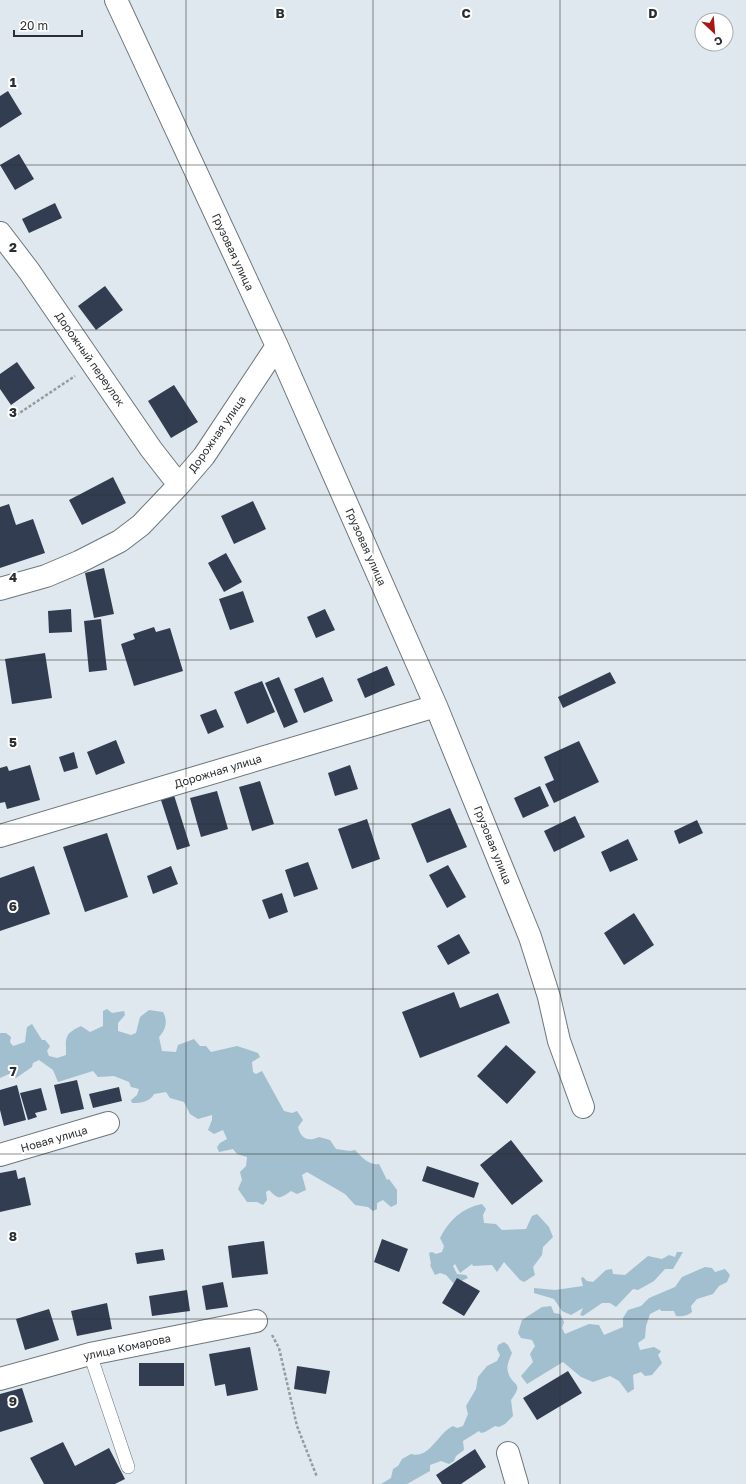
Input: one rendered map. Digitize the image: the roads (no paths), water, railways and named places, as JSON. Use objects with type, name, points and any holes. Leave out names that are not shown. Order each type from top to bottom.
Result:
[{"type":"street","name":"Грузовая улица","points":[[116,0],[277,346],[436,706],[530,937],[549,997],[559,1042],[583,1108]]},
{"type":"street","name":"Дорожный переулок","points":[[0,233],[29,271],[94,363],[151,449],[179,485]]},
{"type":"street","name":"Дорожная улица","points":[[0,589],[46,576],[79,562],[120,541],[141,525],[204,456],[277,346]]},
{"type":"street","name":"Дорожная улица","points":[[0,836],[436,706]]},
{"type":"street","name":"Новая улица","points":[[0,1155],[108,1123]]},
{"type":"street","name":"улица Комарова","points":[[0,1379],[90,1354],[256,1321]]},
{"type":"street","points":[[508,1453],[518,1484]]},
{"type":"lane","points":[[90,1354],[128,1467]]}]
